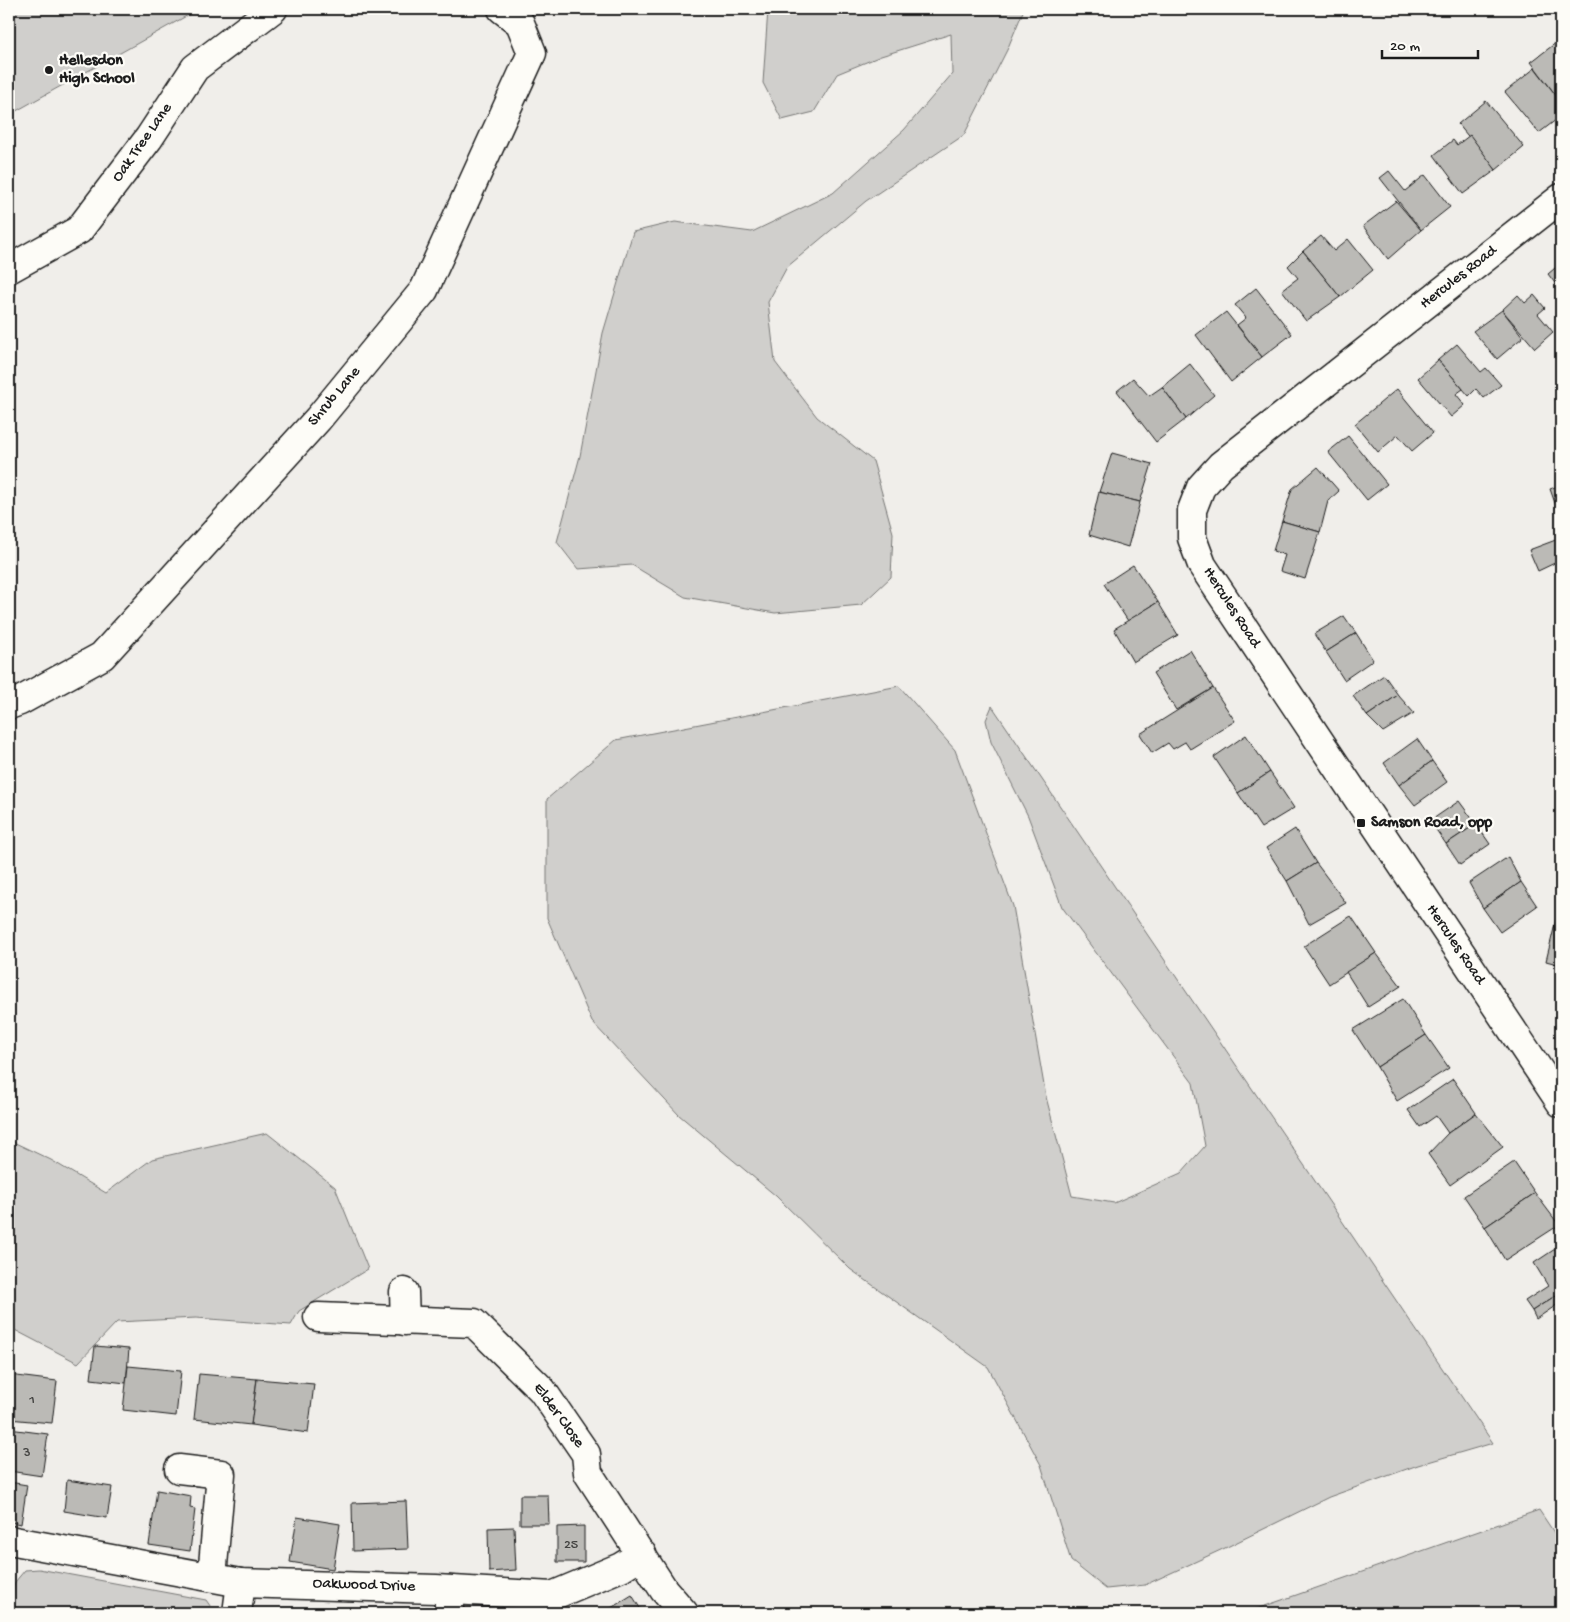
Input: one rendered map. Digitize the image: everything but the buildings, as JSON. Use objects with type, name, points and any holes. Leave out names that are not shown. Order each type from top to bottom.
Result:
[{"type":"street","name":"Oak Tree Lane","points":[[9,269],[79,230],[149,138],[195,68],[273,9]]},
{"type":"street","name":"Shrub Lane","points":[[9,705],[20,701],[102,656],[318,419],[424,290],[532,53],[520,23],[502,9]]},
{"type":"street","name":"Hercules Road","points":[[1560,1098],[1202,565],[1192,538],[1192,510],[1200,487],[1221,465],[1561,198]]},
{"type":"street","points":[[404,1292],[405,1321]]},
{"type":"street","name":"Elder Close","points":[[318,1317],[474,1324],[542,1390],[586,1454],[588,1473],[642,1554]]},
{"type":"street","points":[[179,1469],[222,1474],[212,1577]]},
{"type":"street","name":"Oakwood Drive","points":[[9,1540],[241,1583],[449,1601],[552,1596],[622,1567],[642,1554]]},
{"type":"street","points":[[642,1554],[664,1590],[684,1613]]},
{"type":"street","points":[[237,1613],[241,1583]]},
{"type":"shaded area","name":"Hellesdon High School","points":[[9,9],[199,9],[9,115]]},
{"type":"shaded area","points":[[768,9],[1024,9],[1007,50],[964,135],[866,201],[787,267],[768,302],[775,362],[817,417],[873,461],[893,533],[891,577],[861,605],[775,613],[685,597],[632,565],[578,569],[557,542],[580,456],[603,333],[633,232],[675,222],[752,232],[833,193],[904,130],[952,74],[951,34],[881,56],[837,74],[814,112],[782,120],[763,83]]},
{"type":"shaded area","points":[[899,686],[955,750],[1013,906],[1046,1097],[1072,1196],[1114,1203],[1181,1173],[1205,1146],[1193,1083],[1062,907],[1028,816],[991,742],[986,720],[992,706],[1493,1443],[1418,1465],[1329,1497],[1145,1585],[1106,1589],[1071,1561],[1041,1465],[988,1367],[850,1269],[776,1196],[679,1115],[592,1022],[547,918],[547,799],[616,740]]},
{"type":"shaded area","points":[[267,1133],[335,1187],[368,1269],[299,1311],[291,1325],[196,1318],[117,1322],[78,1363],[9,1327],[9,1140],[51,1160],[106,1193],[152,1159]]},
{"type":"shaded area","points":[[1539,1510],[1561,1543],[1561,1613],[1245,1613]]},
{"type":"shaded area","points":[[39,1569],[206,1600],[215,1613],[9,1613],[15,1582],[25,1570]]},
{"type":"place","name":"Hellesdon High School","points":[[49,70]]},
{"type":"place","name":"Samson Road, opp","points":[[1361,823]]}]
